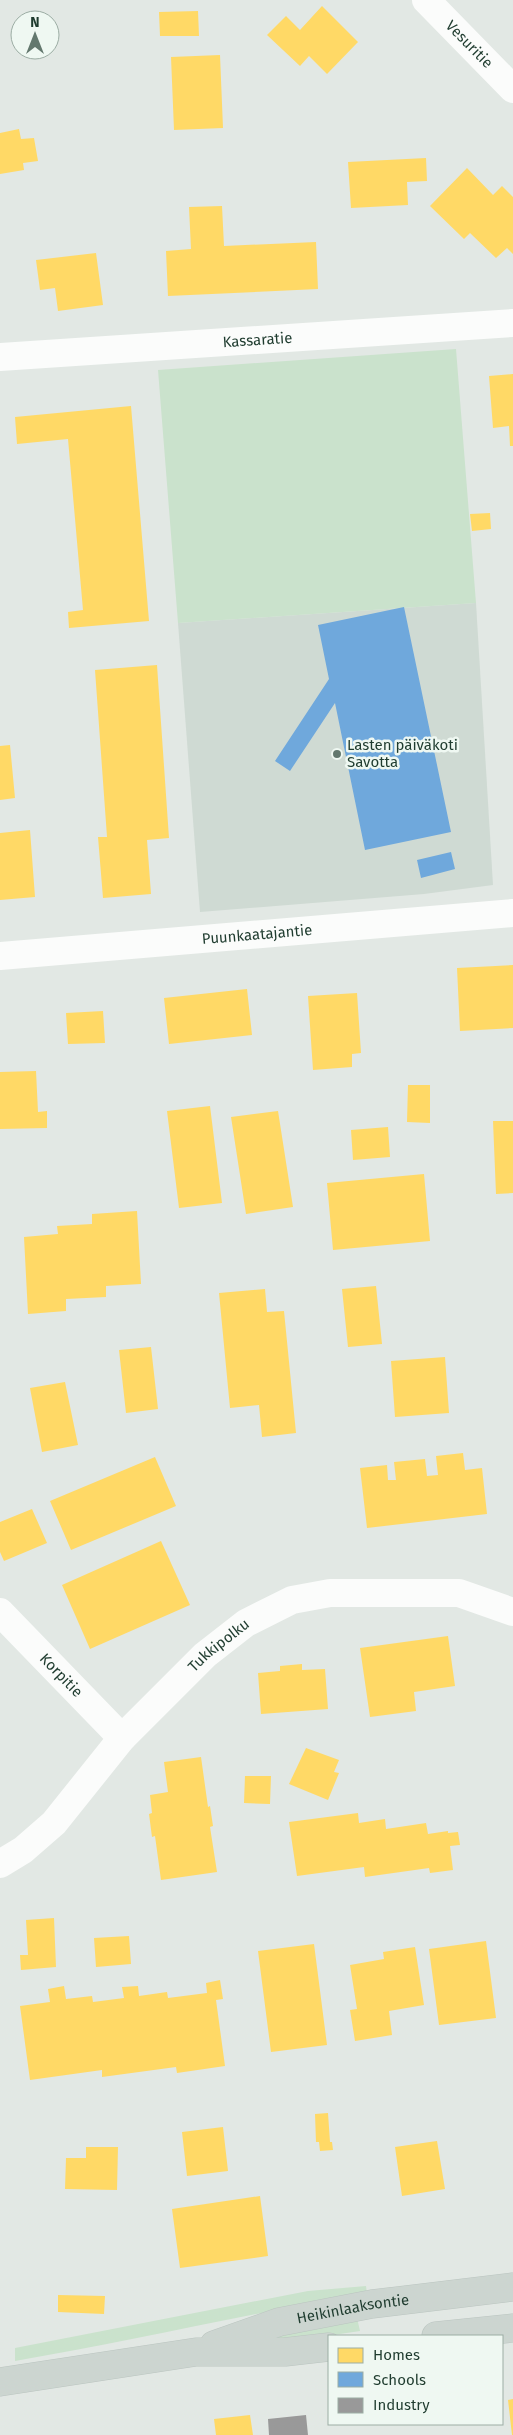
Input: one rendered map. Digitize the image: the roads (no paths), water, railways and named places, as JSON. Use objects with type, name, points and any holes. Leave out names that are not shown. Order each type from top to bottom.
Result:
[{"type":"main road","name":"Heikinlaaksontie","points":[[196,2352],[279,2322],[372,2304],[513,2287]]},
{"type":"main road","points":[[446,2335],[513,2328]]},
{"type":"main road","name":"Heikinlaaksontie","points":[[0,2382],[196,2352],[285,2352],[328,2348]]},
{"type":"street","name":"Vesuritie","points":[[426,0],[513,89]]},
{"type":"street","name":"Kassaratie","points":[[0,357],[513,323]]},
{"type":"street","name":"Puunkaatajantie","points":[[0,956],[513,913]]},
{"type":"street","name":"Tukkipolku","points":[[0,1864],[23,1850],[54,1823],[122,1738],[205,1655],[246,1623],[292,1600],[330,1593],[459,1593],[513,1612]]},
{"type":"street","name":"Korpitie","points":[[0,1612],[122,1738]]},
{"type":"place","name":"Lasten päiväkoti Savotta","points":[[337,754]]}]
